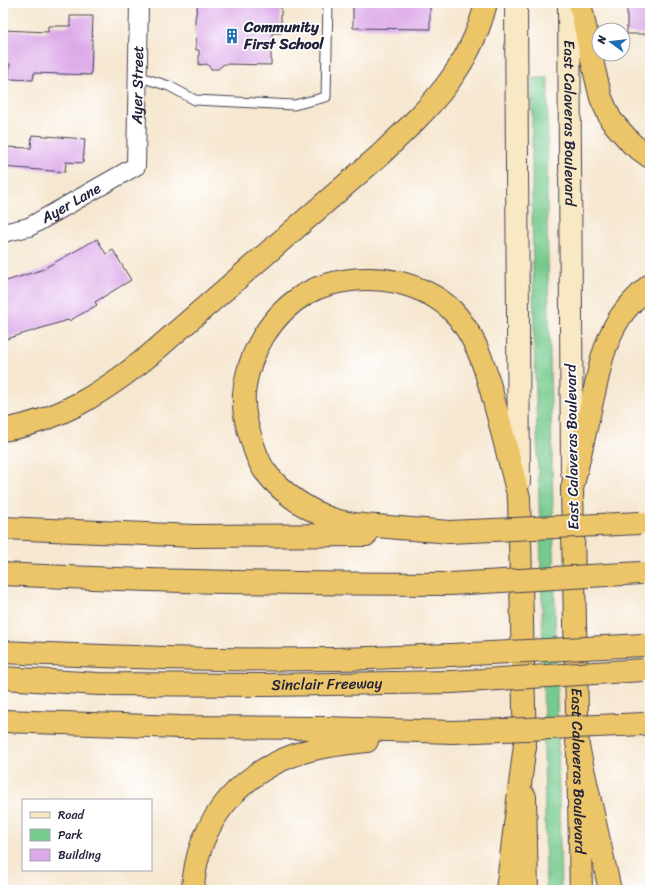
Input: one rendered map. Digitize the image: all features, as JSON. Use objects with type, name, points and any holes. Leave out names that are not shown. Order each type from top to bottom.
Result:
[{"type":"highway","points":[[3,430],[44,421],[71,409],[125,375],[380,155],[415,122],[444,89],[470,50],[483,18],[486,3]]},
{"type":"highway","points":[[580,3],[601,98],[611,120],[632,144],[650,157]]},
{"type":"highway","points":[[449,532],[349,524],[325,516],[301,504],[281,489],[264,470],[254,450],[246,423],[244,393],[250,362],[264,335],[284,310],[308,293],[333,283],[359,279],[386,280],[412,286],[438,298],[458,316],[475,342],[486,371],[519,498],[527,890]]},
{"type":"highway","points":[[572,489],[602,358],[608,339],[618,318],[632,301],[650,285]]},
{"type":"highway","name":"East Calaveras Boulevard","points":[[572,489],[581,890]]},
{"type":"highway","points":[[3,528],[194,536],[330,536],[449,532],[647,522]]},
{"type":"highway","points":[[3,574],[99,579],[277,584],[450,584],[646,573]]},
{"type":"highway","points":[[3,652],[227,660],[327,659],[451,655],[646,644]]},
{"type":"highway","name":"Sinclair Freeway","points":[[3,678],[98,684],[260,685],[452,682],[647,670]]},
{"type":"highway","points":[[3,721],[180,727],[324,728],[453,732]]},
{"type":"highway","points":[[193,890],[193,878],[199,850],[209,825],[226,802],[245,782],[267,768],[302,752],[336,744],[453,732],[648,723]]},
{"type":"highway","points":[[577,742],[610,890]]},
{"type":"highway","points":[[506,890],[525,744]]},
{"type":"main road","points":[[516,3],[519,498]]},
{"type":"main road","name":"East Calaveras Boulevard","points":[[569,3],[572,489]]},
{"type":"street","name":"Ayer Street","points":[[136,166],[138,3]]},
{"type":"street","name":"Ayer Lane","points":[[3,233],[29,227],[136,166]]},
{"type":"lane","points":[[137,76],[169,86],[195,100],[294,105],[326,97],[328,3]]},
{"type":"green space","points":[[532,78],[548,78],[547,215],[561,890],[546,890],[542,602],[534,334]]},
{"type":"building","name":"Community First School","points":[[198,3],[281,3],[281,33],[272,33],[273,48],[271,50],[271,65],[224,64],[218,69],[211,69],[207,64],[199,65],[199,50],[196,50],[195,19]]},
{"type":"building","points":[[353,3],[430,3],[430,29],[353,28]]},
{"type":"building","points":[[627,3],[650,3],[650,34],[631,34],[631,22],[627,22]]},
{"type":"building","points":[[70,16],[93,16],[91,75],[34,73],[33,80],[9,79],[10,64],[3,64],[3,30],[48,32],[48,26],[70,26]]},
{"type":"building","points":[[32,135],[85,139],[83,163],[66,162],[65,172],[3,167],[3,147],[31,148]]},
{"type":"building","points":[[97,239],[106,254],[113,250],[131,280],[95,302],[97,305],[69,321],[68,320],[3,340],[3,282],[41,270]]},
{"type":"place","name":"Community First School","points":[[232,36]]}]
